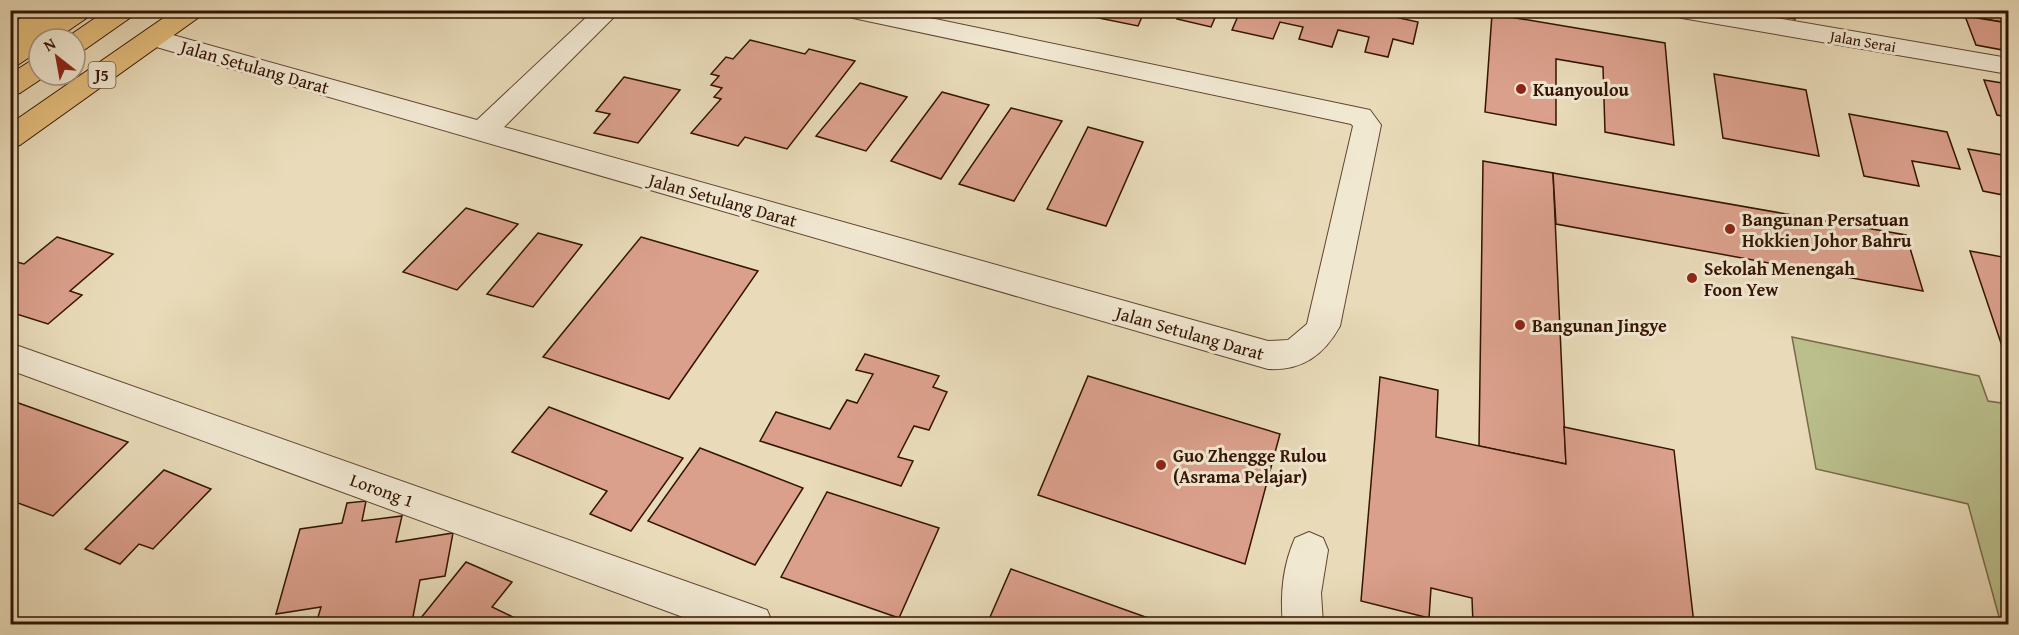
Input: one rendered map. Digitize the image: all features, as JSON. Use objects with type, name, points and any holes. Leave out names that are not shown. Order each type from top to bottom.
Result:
[{"type":"main road","points":[[10,37],[51,10]]},
{"type":"main road","points":[[10,58],[82,10]]},
{"type":"main road","points":[[87,36],[125,10]]},
{"type":"main road","name":"J5","points":[[10,138],[193,10]]},
{"type":"main road","points":[[10,87],[27,76]]},
{"type":"street","points":[[483,131],[609,10]]},
{"type":"street","name":"Jalan Setulang Darat","points":[[155,38],[1268,355],[1290,356],[1316,339],[1323,326],[1367,125],[1360,117],[853,10]]},
{"type":"street","name":"Jalan Serai","points":[[1682,10],[2008,66]]},
{"type":"street","name":"Lorong 1","points":[[10,356],[753,624]]},
{"type":"street","points":[[1303,624],[1301,592],[1309,550]]},
{"type":"green space","points":[[1792,337],[1979,376],[1988,401],[2008,404],[2008,624],[2001,624],[1968,504],[1816,469]]},
{"type":"building","points":[[1081,10],[1145,10],[1138,26],[1079,14]]},
{"type":"building","points":[[1182,10],[1363,10],[1418,22],[1413,44],[1393,39],[1388,57],[1365,52],[1369,37],[1338,30],[1332,47],[1299,39],[1303,27],[1280,22],[1273,39],[1232,30],[1238,16],[1218,11],[1211,27],[1177,19]]},
{"type":"building","points":[[1754,10],[1795,10],[1795,19]]},
{"type":"building","points":[[1963,10],[2008,10],[2008,23],[1965,16]]},
{"type":"building","name":"Kuanyoulou","points":[[1492,14],[1665,43],[1674,145],[1605,132],[1603,67],[1556,59],[1556,125],[1485,112]]},
{"type":"building","points":[[1965,16],[2008,23],[2008,51],[1976,45]]},
{"type":"building","points":[[750,40],[805,54],[809,49],[855,61],[787,149],[745,137],[738,146],[691,133],[721,99],[714,97],[722,88],[711,85],[719,76],[711,74],[726,57],[733,59]]},
{"type":"building","points":[[1714,74],[1806,90],[1819,156],[1723,138]]},
{"type":"building","points":[[624,77],[680,90],[638,143],[594,133],[610,114],[596,111]]},
{"type":"building","points":[[1984,80],[2008,84],[2008,117],[1997,115]]},
{"type":"building","points":[[860,83],[907,97],[866,151],[816,136]]},
{"type":"building","points":[[942,92],[989,105],[941,179],[891,161]]},
{"type":"building","points":[[1011,108],[1062,121],[1014,201],[959,184]]},
{"type":"building","points":[[1849,114],[1947,132],[1960,169],[1912,161],[1919,186],[1864,176]]},
{"type":"building","points":[[1088,127],[1143,142],[1106,226],[1047,209]]},
{"type":"building","points":[[1968,149],[2008,156],[2008,196],[1983,191]]},
{"type":"building","name":"Bangunan Jingye","points":[[1483,161],[1553,173],[1566,464],[1479,446]]},
{"type":"building","name":"Bangunan Persatuan Hokkien Johor Bahru","points":[[1553,173],[1906,235],[1923,291],[1556,224]]},
{"type":"building","points":[[466,208],[518,224],[457,290],[403,272]]},
{"type":"building","points":[[538,233],[582,245],[533,307],[487,294]]},
{"type":"building","points":[[57,237],[113,254],[70,291],[82,295],[48,324],[10,312],[10,260],[24,264]]},
{"type":"building","points":[[641,237],[758,271],[669,399],[543,357]]},
{"type":"building","points":[[1970,251],[2008,258],[2008,355],[2005,355]]},
{"type":"building","points":[[865,354],[939,376],[933,387],[947,392],[929,430],[914,426],[898,457],[913,461],[901,486],[760,441],[776,412],[830,429],[847,400],[857,403],[873,374],[856,370]]},
{"type":"building","name":"Guo Zhengge Rulou (Asrama Pelajar)","points":[[1088,376],[1280,434],[1245,564],[1038,495]]},
{"type":"building","points":[[1380,377],[1438,390],[1436,437],[1566,464],[1564,427],[1674,450],[1694,624],[1473,624],[1472,598],[1431,588],[1429,618],[1361,601]]},
{"type":"building","points":[[10,400],[128,442],[53,516],[10,500]]},
{"type":"building","points":[[549,407],[683,458],[631,531],[590,514],[607,491],[512,452]]},
{"type":"building","points":[[700,448],[803,488],[755,565],[648,521]]},
{"type":"building","points":[[164,470],[211,489],[153,549],[139,544],[120,564],[85,549]]},
{"type":"building","points":[[827,492],[939,528],[899,618],[781,577]]},
{"type":"building","points":[[366,501],[362,521],[402,516],[396,542],[453,533],[445,576],[420,580],[412,622],[316,624],[321,607],[276,614],[300,529],[342,523],[347,503]]},
{"type":"building","points":[[466,562],[512,582],[492,607],[515,618],[510,624],[416,624]]},
{"type":"building","points":[[1011,569],[1165,624],[987,624]]},
{"type":"place","name":"Kuanyoulou","points":[[1521,89]]},
{"type":"place","name":"Bangunan Persatuan Hokkien Johor Bahru","points":[[1730,229]]},
{"type":"place","name":"Sekolah Menengah Foon Yew","points":[[1692,278]]},
{"type":"place","name":"Bangunan Jingye","points":[[1520,325]]},
{"type":"place","name":"Guo Zhengge Rulou (Asrama Pelajar)","points":[[1161,465]]}]
